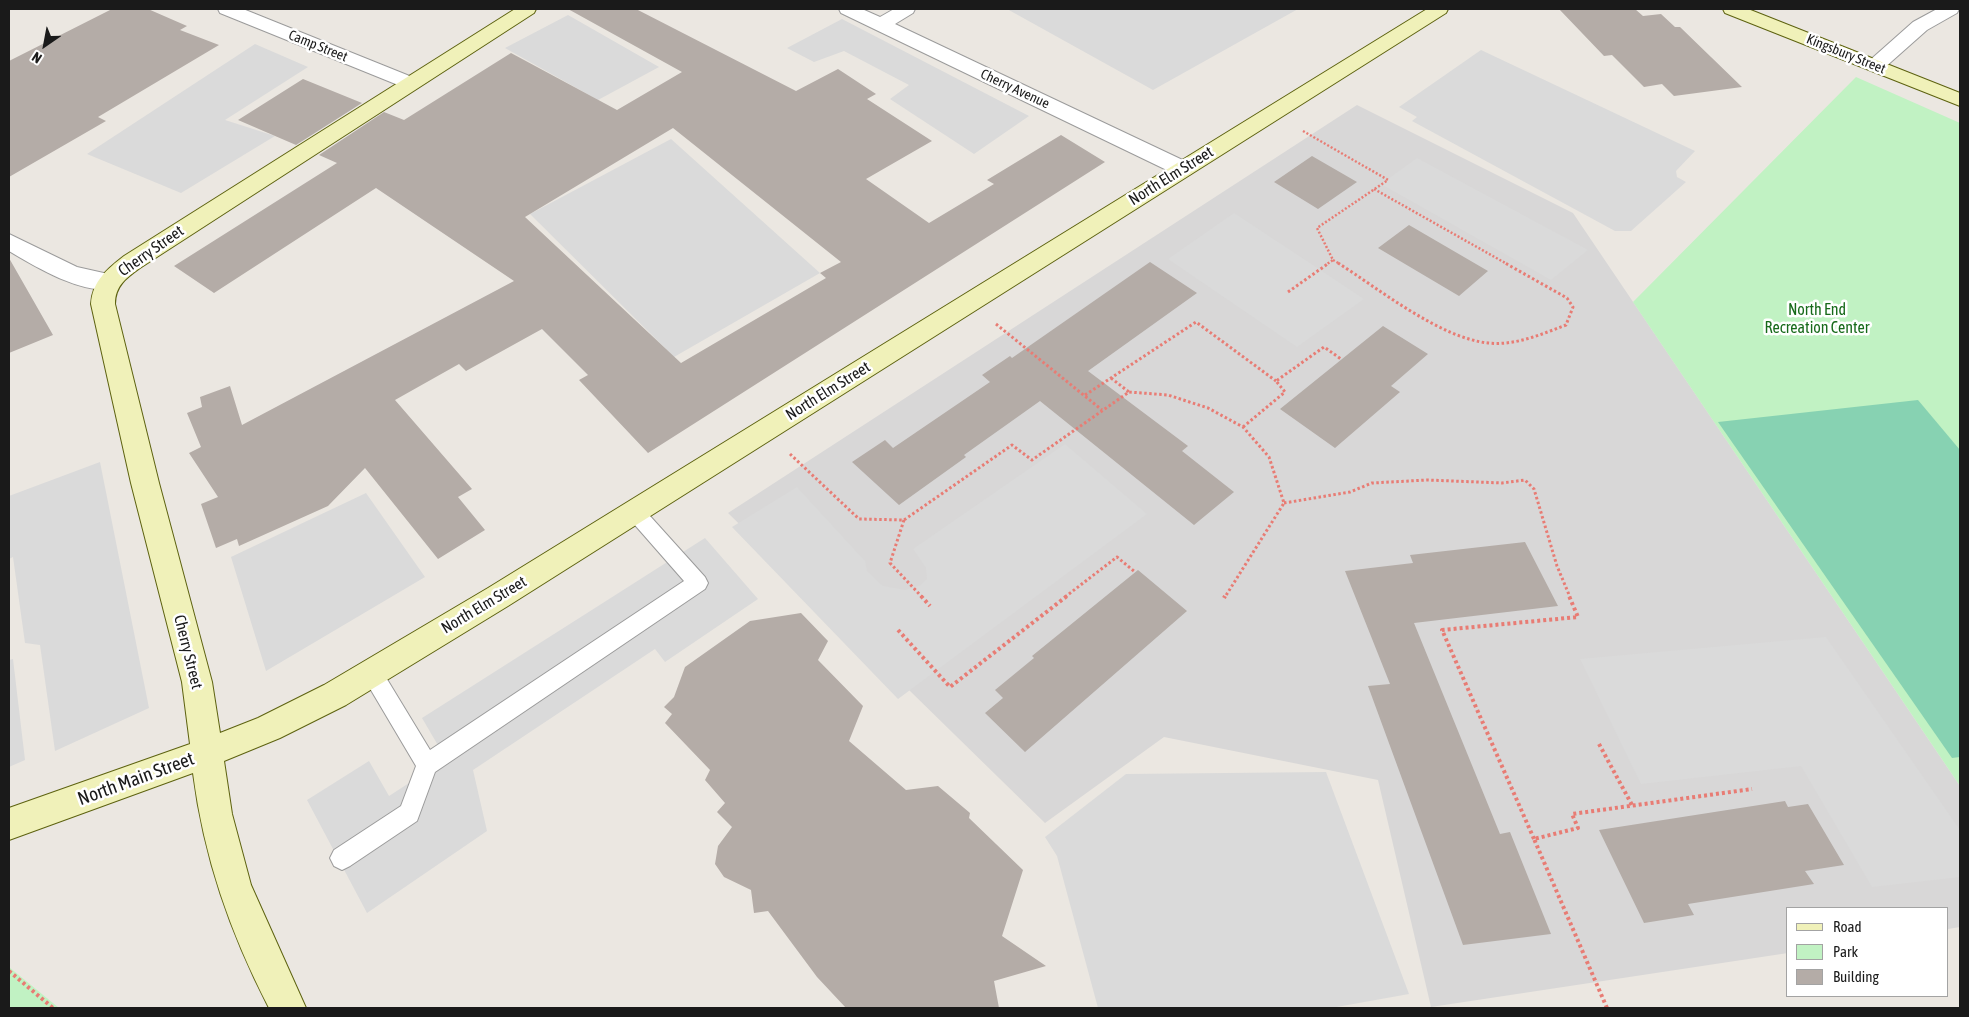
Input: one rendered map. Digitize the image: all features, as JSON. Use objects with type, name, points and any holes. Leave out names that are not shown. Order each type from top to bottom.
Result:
[{"type":"main road","name":"Cherry Street","points":[[206,753],[197,682],[144,484],[102,294],[109,282],[139,257],[527,9]]},
{"type":"main road","name":"North Elm Street","points":[[206,753],[303,712],[372,673],[1439,9]]},
{"type":"main road","name":"Kingsbury Street","points":[[1732,9],[1960,100]]},
{"type":"main road","name":"North Main Street","points":[[9,824],[206,753],[215,814],[234,888],[272,979],[288,1008]]},
{"type":"street","name":"Camp Street","points":[[227,9],[410,83]]},
{"type":"street","name":"Cherry Avenue","points":[[848,9],[1183,169]]},
{"type":"street","points":[[882,25],[906,9]]},
{"type":"street","points":[[1876,65],[1920,26],[1950,9]]},
{"type":"street","points":[[9,241],[62,272],[109,282]]},
{"type":"lane","points":[[342,858],[409,812],[427,766],[698,583],[634,511]]},
{"type":"lane","points":[[372,673],[427,766]]},
{"type":"path","points":[[1272,113],[1388,180],[1374,188],[1317,228],[1333,260],[1447,331],[1488,343],[1513,341],[1566,325],[1573,307],[1567,298],[1374,188]]},
{"type":"path","points":[[1288,292],[1333,260]]},
{"type":"path","points":[[969,302],[1102,410]]},
{"type":"path","points":[[1085,395],[1196,322],[1276,380],[1285,392],[1244,426]]},
{"type":"path","points":[[1276,380],[1324,346],[1341,358]]},
{"type":"path","points":[[1111,378],[1129,392],[1168,395],[1208,408],[1244,426],[1269,457],[1284,503]]},
{"type":"path","points":[[765,430],[858,519],[904,520],[1012,445],[1032,460],[1129,392]]},
{"type":"path","points":[[1224,598],[1284,503],[1350,492],[1372,483],[1427,480],[1502,483],[1525,480],[1534,489],[1557,566],[1578,617],[1442,630],[1607,1008]]},
{"type":"path","points":[[904,520],[890,563],[930,606]]},
{"type":"path","points":[[898,630],[950,687],[1117,556],[1135,572]]},
{"type":"path","points":[[1599,744],[1632,806]]},
{"type":"path","points":[[1534,839],[1578,828],[1572,814],[1752,789]]},
{"type":"path","points":[[9,971],[53,1008]]},
{"type":"shaded area","points":[[1007,9],[1298,9],[1153,90]]},
{"type":"shaded area","points":[[568,15],[659,67],[598,100],[505,48]]},
{"type":"shaded area","points":[[842,19],[1029,116],[974,154],[890,99],[909,85],[844,51],[814,62],[787,48]]},
{"type":"shaded area","points":[[255,44],[308,67],[225,120],[275,136],[181,193],[87,154]]},
{"type":"shaded area","points":[[1481,50],[1695,151],[1676,171],[1677,177],[1686,182],[1631,231],[1615,231],[1412,121],[1417,117],[1399,107]]},
{"type":"shaded area","points":[[1357,105],[1573,213],[1960,786],[1960,927],[1949,929],[1949,907],[1786,907],[1786,953],[1431,1007],[1378,780],[1164,737],[1045,823],[728,513]]},
{"type":"shaded area","points":[[671,139],[820,273],[674,357],[530,214]]},
{"type":"shaded area","points":[[1417,158],[1588,250],[1551,280],[1381,184]]},
{"type":"shaded area","points":[[1234,213],[1364,299],[1297,347],[1168,259]]},
{"type":"shaded area","points":[[1065,444],[1147,514],[898,699],[732,527],[797,487],[865,561],[867,571],[883,586],[905,590],[919,586],[927,579],[926,568],[913,549]]},
{"type":"shaded area","points":[[100,462],[149,708],[55,751],[40,645],[25,643],[13,557],[9,559],[9,496]]},
{"type":"shaded area","points":[[366,493],[425,577],[266,671],[231,557]]},
{"type":"shaded area","points":[[705,538],[758,599],[665,662],[655,649],[473,770],[487,831],[367,913],[307,800],[369,761],[389,796],[446,759],[422,718]]},
{"type":"shaded area","points":[[1826,637],[1960,830],[1960,877],[1872,887],[1801,766],[1641,784],[1580,659]]},
{"type":"shaded area","points":[[13,659],[25,760],[9,767],[9,660]]},
{"type":"shaded area","points":[[1326,772],[1409,994],[1331,1008],[1098,1008],[1057,856],[1045,837],[1126,774]]},
{"type":"green space","name":"North End Recreation Center","points":[[1856,77],[1960,123],[1960,786],[1633,302]]},
{"type":"green space","points":[[1918,400],[1960,450],[1960,757],[1952,758],[1718,422]]},
{"type":"green space","points":[[9,967],[59,1008],[9,1008]]},
{"type":"building","points":[[112,9],[148,9],[187,26],[180,30],[219,45],[98,117],[106,121],[9,177],[9,61]]},
{"type":"building","points":[[568,9],[636,9],[796,91],[838,69],[876,94],[867,99],[932,141],[866,179],[929,223],[994,184],[987,180],[1061,135],[1105,162],[648,453],[579,380],[588,375],[542,329],[466,371],[459,364],[395,400],[472,489],[458,497],[485,530],[438,559],[365,468],[328,506],[239,546],[237,539],[216,548],[201,504],[218,497],[189,453],[201,447],[187,413],[202,407],[200,397],[230,386],[242,425],[514,281],[376,188],[214,293],[174,266],[337,163],[319,155],[384,112],[404,120],[511,53],[617,110],[682,72]],"holes":[[[673,128],[841,262],[820,273],[826,278],[681,363],[525,217]]]},
{"type":"building","points":[[1559,9],[1635,9],[1643,16],[1661,14],[1675,27],[1680,27],[1742,87],[1674,96],[1662,84],[1644,87],[1612,55],[1604,56]]},
{"type":"building","points":[[303,79],[362,103],[296,145],[238,120]]},
{"type":"building","points":[[1312,156],[1357,182],[1318,209],[1274,182]]},
{"type":"building","points":[[1409,225],[1488,271],[1459,296],[1378,248]]},
{"type":"building","points":[[9,258],[53,335],[9,353]]},
{"type":"building","points":[[1150,262],[1197,293],[1088,371],[1188,446],[1182,451],[1234,492],[1194,525],[1040,401],[964,455],[966,457],[899,505],[852,462],[885,440],[893,448],[990,382],[982,375],[1010,356],[1012,358]]},
{"type":"building","points":[[1383,326],[1428,354],[1391,386],[1400,392],[1335,448],[1280,409]]},
{"type":"building","points":[[1525,542],[1558,606],[1414,623],[1500,834],[1510,832],[1551,934],[1463,945],[1368,686],[1390,684],[1345,571],[1413,563],[1410,555]]},
{"type":"building","points":[[1138,570],[1187,611],[1025,752],[985,713],[1003,698],[995,690],[1034,658],[1032,656]]},
{"type":"building","points":[[801,613],[828,641],[818,660],[863,706],[849,741],[906,790],[938,786],[970,813],[969,818],[1023,870],[1002,936],[1046,966],[994,981],[999,1008],[846,1008],[817,977],[768,911],[754,913],[751,890],[724,877],[715,864],[718,846],[732,827],[717,812],[725,803],[705,780],[710,770],[665,723],[672,714],[664,707],[674,697],[685,667],[750,621]]},
{"type":"building","points":[[1785,801],[1788,807],[1808,804],[1844,865],[1805,871],[1814,884],[1688,904],[1694,915],[1644,923],[1599,830]]}]
